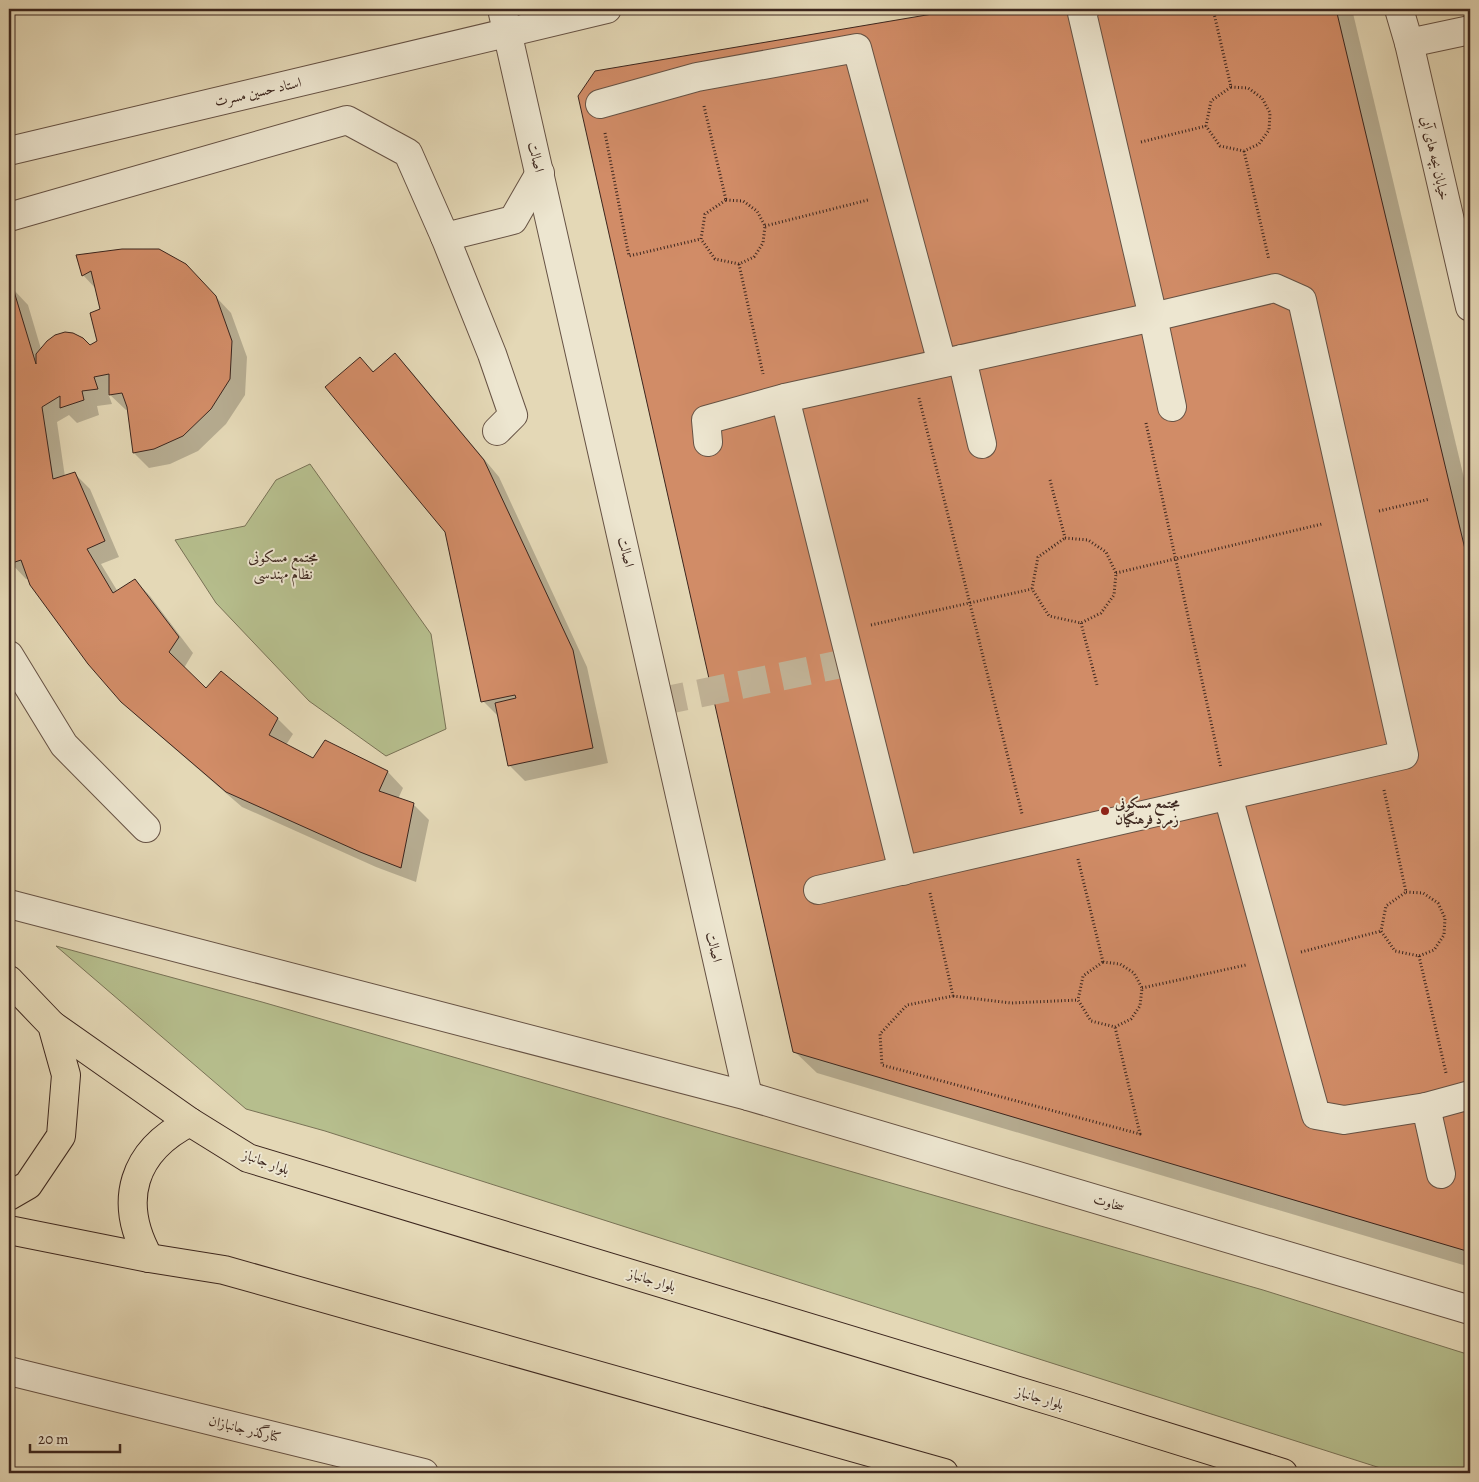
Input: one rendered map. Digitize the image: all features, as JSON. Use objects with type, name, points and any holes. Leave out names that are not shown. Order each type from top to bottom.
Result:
[{"type":"main road","name":"بلوار جانباز","points":[[9,980],[52,1025],[190,1122],[248,1158],[1020,1391],[1283,1473]]},
{"type":"main road","points":[[9,1196],[28,1185],[61,1136],[66,1075],[52,1025]]},
{"type":"main road","points":[[148,1258],[140,1243],[134,1218],[133,1192],[146,1158],[158,1143],[172,1131],[190,1122]]},
{"type":"main road","points":[[9,1230],[148,1258],[224,1270],[944,1473]]},
{"type":"street","points":[[505,21],[607,9]]},
{"type":"street","points":[[1085,9],[1082,13],[1153,317],[1172,407]]},
{"type":"street","name":"خیابان بچه های آبی","points":[[1399,9],[1409,43],[1470,307]]},
{"type":"street","name":"استاد حسین مسرت","points":[[9,151],[505,21]]},
{"type":"street","name":"اصالت","points":[[505,21],[748,1096]]},
{"type":"street","points":[[1409,43],[1470,30]]},
{"type":"street","points":[[600,104],[697,76],[857,48],[897,193],[952,361],[982,444]]},
{"type":"street","points":[[9,217],[347,120],[408,153],[445,237],[492,354],[513,415],[497,432]]},
{"type":"street","points":[[445,237],[513,220],[540,173]]},
{"type":"street","points":[[708,442],[706,420],[777,401],[1275,288],[1302,300],[1404,755],[818,890]]},
{"type":"street","points":[[777,401],[913,869]]},
{"type":"street","points":[[9,655],[64,745],[146,828]]},
{"type":"street","points":[[1228,796],[1316,1115],[1344,1120],[1426,1107],[1462,1097]]},
{"type":"street","name":"سخاوت","points":[[9,904],[748,1096],[1470,1310]]},
{"type":"street","points":[[1426,1107],[1441,1174]]},
{"type":"street","name":"کنارگذر جانبازان","points":[[9,1371],[424,1473]]},
{"type":"path","points":[[1213,9],[1231,87]]},
{"type":"path","points":[[697,76],[726,200]]},
{"type":"path","points":[[1231,87],[1248,88],[1262,98],[1270,113],[1269,130],[1259,144],[1244,151],[1220,146],[1206,126],[1211,101],[1231,87]]},
{"type":"path","points":[[600,104],[629,256],[701,239]]},
{"type":"path","points":[[1114,149],[1206,126]]},
{"type":"path","points":[[1244,151],[1275,288]]},
{"type":"path","points":[[765,226],[897,193]]},
{"type":"path","points":[[726,200],[743,201],[757,211],[765,226],[763,243],[754,257],[739,264],[715,259],[701,239],[706,214],[726,200]]},
{"type":"path","points":[[739,264],[777,401]]},
{"type":"path","points":[[912,370],[1029,842]]},
{"type":"path","points":[[1144,418],[1228,796]]},
{"type":"path","points":[[1050,480],[1065,538]]},
{"type":"path","points":[[1116,573],[1430,499]]},
{"type":"path","points":[[1065,538],[1088,540],[1106,552],[1116,573],[1114,595],[1101,613],[1081,623],[1049,616],[1032,589],[1038,556],[1065,538]]},
{"type":"path","points":[[843,631],[1032,589]]},
{"type":"path","points":[[1081,623],[1097,685]]},
{"type":"path","points":[[1377,761],[1406,892]]},
{"type":"path","points":[[1072,832],[1103,962]]},
{"type":"path","points":[[913,869],[953,996]]},
{"type":"path","points":[[1406,892],[1423,893],[1438,903],[1445,918],[1444,935],[1434,950],[1419,956],[1395,951],[1381,930],[1386,906],[1406,892]]},
{"type":"path","points":[[1142,988],[1272,959],[1381,930]]},
{"type":"path","points":[[1419,956],[1462,1097]]},
{"type":"path","points":[[1103,962],[1120,964],[1134,973],[1142,988],[1140,1006],[1131,1019],[1115,1027],[1091,1021],[1078,1000],[1082,976],[1103,962]]},
{"type":"path","points":[[1078,1000],[1011,1003],[953,996],[907,1005],[880,1034],[882,1065],[1140,1134],[1115,1027]]},
{"type":"green space","points":[[310,464],[431,634],[446,729],[386,756],[309,701],[216,603],[175,540],[245,526],[276,480]]},
{"type":"green space","points":[[56,946],[262,1002],[1263,1290],[1470,1355],[1470,1473],[1396,1473],[325,1131],[246,1109]]},
{"type":"building","name":"مجتمع مسکونی زمرد فرهنگیان","points":[[962,9],[1336,9],[1470,570],[1470,1252],[793,1052],[578,96],[595,71]]},
{"type":"building","points":[[122,249],[159,249],[186,264],[216,296],[232,341],[230,379],[211,409],[183,436],[154,449],[133,453],[127,407],[122,393],[109,395],[109,374],[94,377],[98,389],[82,391],[84,400],[60,408],[60,396],[42,407],[53,479],[75,472],[105,541],[87,549],[113,593],[135,579],[179,637],[169,652],[206,688],[221,671],[278,718],[269,735],[313,758],[325,740],[388,771],[379,791],[414,803],[401,868],[360,852],[226,792],[121,702],[88,664],[30,585],[21,560],[9,564],[9,290],[13,288],[36,364],[36,354],[55,335],[65,332],[73,333],[83,338],[90,345],[97,341],[90,313],[100,309],[91,271],[82,276],[76,255]]},
{"type":"building","points":[[395,353],[484,460],[573,650],[593,748],[508,766],[495,703],[516,698],[515,695],[481,702],[445,532],[325,387],[360,357],[373,372]]},
{"type":"tunnel","points":[[658,702],[851,662]]},
{"type":"place","name":"مجتمع مسکونی زمرد فرهنگیان","points":[[1105,811]]},
{"type":"district","name":"مجتمع مسکونی نظام مهندسی","points":[[283,566]]}]
